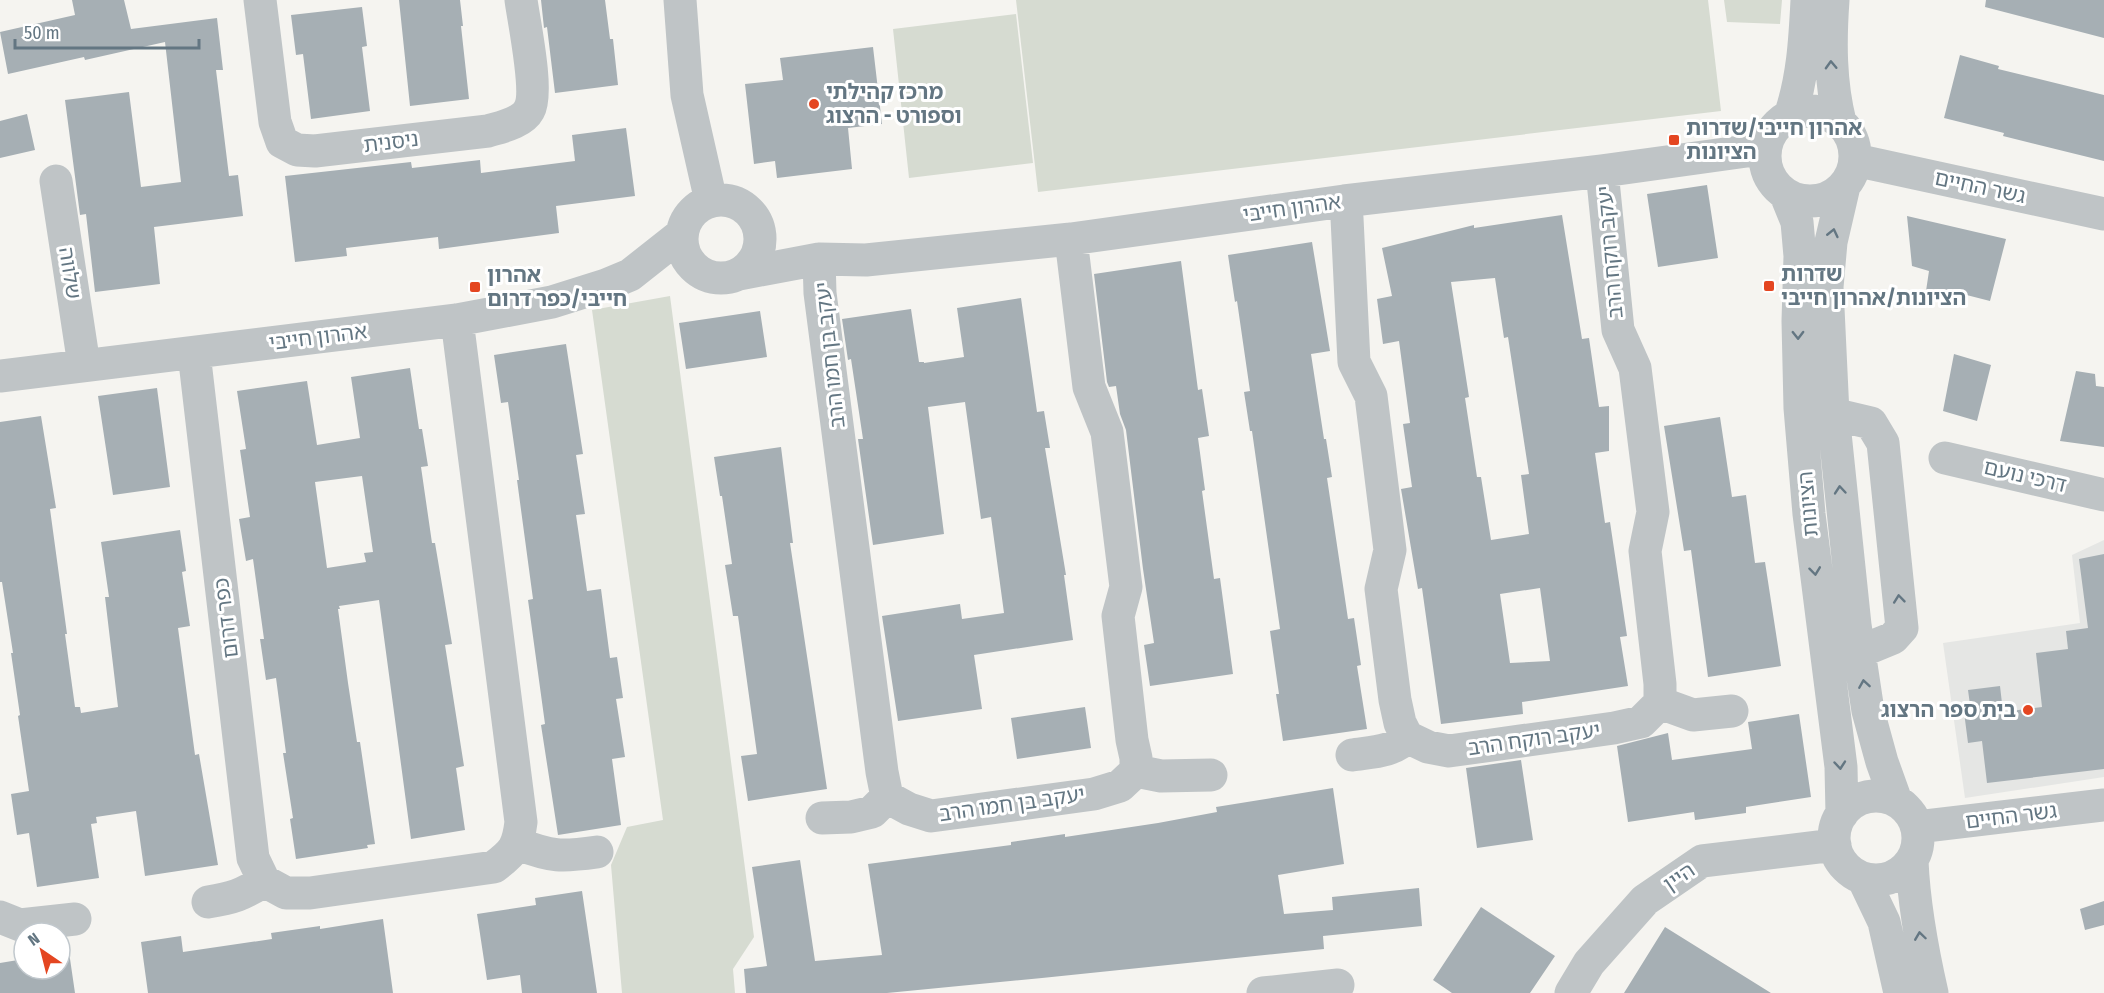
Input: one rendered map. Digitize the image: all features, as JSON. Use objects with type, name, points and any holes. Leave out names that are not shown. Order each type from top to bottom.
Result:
[{"type":"street","name":"ניסנית","points":[[260,0],[275,122],[282,142],[297,150],[315,151],[488,131],[514,123],[529,111],[533,93],[521,0]]},
{"type":"street","points":[[681,0],[687,95],[711,201]]},
{"type":"street","points":[[1790,116],[1798,93],[1802,70],[1807,0]]},
{"type":"street","points":[[1833,0],[1831,64],[1840,122]]},
{"type":"street","points":[[1816,111],[1840,122],[1849,133],[1854,146],[1850,173],[1833,195],[1819,201],[1799,200],[1786,195],[1775,186],[1767,169],[1764,153],[1771,134],[1779,124],[1790,116],[1816,111]]},
{"type":"street","name":"אהרון חייבי","points":[[739,274],[819,259],[866,260],[1071,239],[1344,201],[1602,171],[1754,150],[1764,153]]},
{"type":"street","name":"יעקב רוקח הרב","points":[[1407,736],[1428,747],[1449,751],[1641,722],[1660,704],[1660,684],[1645,551],[1653,512],[1635,368],[1618,330],[1602,171]]},
{"type":"street","name":"גשר החיים","points":[[1850,173],[2104,214]]},
{"type":"street","name":"הציונות","points":[[1850,173],[1831,242],[1827,287],[1833,414],[1842,511],[1868,711],[1896,801]]},
{"type":"street","name":"שלווה","points":[[56,181],[84,365]]},
{"type":"street","name":"הציונות","points":[[1786,195],[1797,222],[1800,256],[1798,321],[1800,408],[1810,526],[1841,767],[1838,829]]},
{"type":"street","points":[[722,199],[733,201],[743,206],[757,223],[761,241],[755,262],[739,274],[718,278],[706,276],[697,270],[685,254],[682,234],[685,223],[691,213],[711,201],[722,199]]},
{"type":"street","points":[[1344,201],[1347,218],[1354,362],[1371,396],[1390,550],[1381,589],[1395,700],[1400,723],[1407,736],[1401,744],[1393,747],[1352,755]]},
{"type":"street","name":"אהרון חייבי","points":[[757,223],[773,238],[819,259]]},
{"type":"street","name":"אהרון חייבי","points":[[0,376],[457,320],[552,302],[606,285],[630,274],[682,234]]},
{"type":"street","points":[[1071,239],[1089,387],[1107,432],[1126,587],[1118,616],[1136,771],[1161,776],[1211,775]]},
{"type":"street","name":"יעקב בן חמו הרב","points":[[819,259],[820,293],[880,761],[887,797],[909,809],[931,816],[1094,794],[1120,786],[1136,771]]},
{"type":"street","name":"אהרון חייבי","points":[[630,274],[697,270]]},
{"type":"street","points":[[208,902],[233,898],[264,881],[286,893],[310,894],[494,867],[510,855],[518,844],[521,822],[457,320]]},
{"type":"street","name":"כפר דרום","points":[[194,353],[253,858],[264,881]]},
{"type":"street","points":[[1833,414],[1871,423],[1883,442],[1902,628],[1893,638],[1859,652]]},
{"type":"street","name":"דרכי נועם","points":[[1945,458],[2104,495]]},
{"type":"street","points":[[1660,704],[1693,716],[1732,711]]},
{"type":"street","points":[[1872,796],[1896,801],[1913,816],[1917,827],[1918,845],[1912,861],[1894,877],[1874,880],[1863,878],[1844,866],[1838,856],[1838,829],[1859,800],[1872,796]]},
{"type":"street","points":[[822,818],[851,817],[872,812],[887,797]]},
{"type":"street","name":"גשר החיים","points":[[1917,827],[2104,805]]},
{"type":"street","name":"היין","points":[[1571,993],[1589,963],[1645,900],[1702,861],[1838,829]]},
{"type":"street","points":[[518,844],[545,854],[565,856],[597,852]]},
{"type":"street","points":[[1912,861],[1922,952],[1932,993]]},
{"type":"street","points":[[1863,878],[1884,922],[1900,993]]},
{"type":"street","points":[[0,916],[20,925],[75,919]]},
{"type":"street","points":[[1263,993],[1338,985]]},
{"type":"shaded area","points":[[1016,0],[1708,0],[1721,111],[1038,192]]},
{"type":"shaded area","points":[[1724,0],[1782,0],[1780,24],[1727,22]]},
{"type":"shaded area","points":[[1016,14],[1033,163],[909,178],[893,29]]},
{"type":"shaded area","points":[[670,296],[754,937],[733,969],[735,993],[622,993],[611,865],[627,827],[663,820],[592,310]]},
{"type":"shaded area","name":"בית ספר הרצוג","points":[[2104,540],[2104,777],[1965,798],[1943,643],[2080,623],[2072,555]]},
{"type":"building","points":[[72,0],[124,0],[131,29],[217,18],[223,70],[216,70],[229,176],[238,175],[243,216],[154,227],[160,284],[95,292],[86,214],[80,215],[65,100],[129,92],[141,187],[181,182],[165,42],[8,74],[0,32],[75,15]]},
{"type":"building","points":[[399,0],[460,0],[469,99],[410,106]]},
{"type":"building","points":[[541,0],[605,0],[610,39],[613,39],[618,85],[555,93],[547,27],[544,28]]},
{"type":"building","points":[[1986,0],[2104,0],[2104,38],[1985,7]]},
{"type":"building","points":[[362,7],[367,46],[362,47],[370,111],[311,119],[303,54],[296,55],[291,15]]},
{"type":"building","name":"מרכז קהילתי וספורט - הרצוג","points":[[873,47],[882,124],[848,128],[852,169],[777,178],[775,161],[754,164],[745,84],[783,80],[780,58]]},
{"type":"building","points":[[1960,55],[1999,66],[1998,69],[2104,95],[2104,161],[2003,136],[2004,133],[1944,118]]},
{"type":"building","points":[[27,114],[35,150],[0,158],[0,121]]},
{"type":"building","points":[[626,128],[635,196],[556,206],[559,233],[439,249],[438,237],[346,248],[347,256],[295,262],[285,176],[411,162],[412,168],[480,160],[481,173],[575,161],[572,135]]},
{"type":"building","points":[[1707,185],[1718,258],[1658,267],[1647,194]]},
{"type":"building","points":[[1562,215],[1582,339],[1589,338],[1599,407],[1609,406],[1609,451],[1595,453],[1605,523],[1610,522],[1627,636],[1620,637],[1628,686],[1522,702],[1523,714],[1441,724],[1422,588],[1418,589],[1401,489],[1412,487],[1403,424],[1410,423],[1399,341],[1383,344],[1377,299],[1392,296],[1382,248],[1474,225],[1474,228]],"holes":[[[1495,278],[1504,338],[1508,337],[1529,474],[1521,475],[1529,534],[1491,540],[1481,477],[1477,477],[1465,398],[1469,397],[1451,282]],[[1540,588],[1550,661],[1510,663],[1500,594]]]},
{"type":"building","points":[[1907,216],[2006,239],[1990,301],[1947,290],[1945,297],[1926,291],[1929,271],[1912,266]]},
{"type":"building","points":[[1312,242],[1330,351],[1311,354],[1332,477],[1327,478],[1348,619],[1354,618],[1361,665],[1357,666],[1367,729],[1283,741],[1270,631],[1280,629],[1252,431],[1250,431],[1244,392],[1250,391],[1228,255]]},
{"type":"building","points":[[1181,261],[1198,390],[1202,389],[1209,436],[1198,438],[1205,490],[1202,491],[1214,579],[1220,578],[1233,674],[1150,686],[1144,645],[1154,643],[1126,430],[1120,414],[1116,386],[1109,387],[1107,382],[1094,274]]},
{"type":"building","points":[[1021,298],[1037,412],[1044,411],[1050,448],[1045,448],[1066,575],[1064,575],[1073,640],[974,655],[982,709],[898,721],[882,616],[960,604],[962,619],[1004,613],[991,517],[981,519],[965,402],[928,407],[944,534],[873,545],[858,439],[863,439],[851,359],[848,360],[842,319],[911,309],[919,362],[924,363],[964,357],[957,308]]},
{"type":"building","points":[[760,311],[767,357],[686,369],[679,323]]},
{"type":"building","points":[[566,344],[583,454],[576,455],[585,514],[576,515],[587,591],[601,589],[610,658],[617,657],[623,698],[616,699],[625,757],[612,759],[621,825],[558,835],[541,725],[545,724],[528,600],[533,599],[517,480],[519,480],[508,402],[501,403],[494,355]]},
{"type":"building","points":[[1954,354],[1991,365],[1977,421],[1943,411]]},
{"type":"building","points":[[410,368],[419,429],[422,429],[428,466],[421,467],[432,543],[435,543],[452,644],[445,645],[464,766],[456,768],[465,830],[411,839],[379,600],[339,606],[348,683],[357,742],[360,742],[375,844],[367,845],[368,848],[296,859],[276,678],[266,680],[260,639],[264,639],[253,559],[246,561],[239,519],[250,517],[240,450],[246,449],[237,391],[307,381],[317,445],[360,438],[351,377]],"holes":[[[362,476],[373,552],[364,553],[366,562],[327,568],[315,482]]]},
{"type":"building","points":[[2076,371],[2095,374],[2096,386],[2104,387],[2104,447],[2060,441]]},
{"type":"building","points":[[157,388],[170,487],[113,495],[98,396]]},
{"type":"building","points":[[41,416],[56,508],[50,509],[67,634],[65,634],[75,707],[80,707],[81,713],[118,707],[105,597],[109,597],[101,542],[180,530],[186,571],[182,572],[190,626],[178,628],[195,755],[199,754],[218,865],[145,876],[136,811],[96,817],[97,823],[91,824],[99,878],[37,887],[29,833],[17,835],[11,794],[29,791],[18,716],[20,715],[11,653],[13,653],[2,582],[0,582],[0,422]]},
{"type":"building","points":[[1720,417],[1732,497],[1746,495],[1755,563],[1765,562],[1781,666],[1708,677],[1691,550],[1684,551],[1664,426]]},
{"type":"building","points":[[781,447],[793,543],[790,543],[827,789],[748,801],[741,756],[757,754],[738,616],[733,616],[725,565],[732,564],[714,457]]},
{"type":"building","points":[[2104,554],[2104,769],[1987,783],[1982,741],[1968,743],[1964,712],[1971,712],[1968,690],[2000,686],[2003,712],[2042,707],[2036,653],[2068,649],[2066,631],[2088,628],[2079,559]]},
{"type":"building","points":[[1085,707],[1091,748],[1017,759],[1011,718]]},
{"type":"building","points":[[1799,714],[1811,797],[1746,807],[1746,813],[1695,820],[1694,812],[1628,822],[1617,746],[1668,733],[1672,760],[1752,749],[1748,722]]},
{"type":"building","points":[[1521,760],[1533,840],[1477,848],[1466,768]]},
{"type":"building","points":[[1333,788],[1344,864],[1278,875],[1284,914],[1333,910],[1332,897],[1419,888],[1422,926],[1323,936],[1324,949],[1042,978],[887,993],[746,993],[744,969],[767,966],[752,867],[800,860],[815,961],[882,955],[868,864],[1011,845],[1011,842],[1065,834],[1065,837],[1158,823],[1217,812],[1216,807]]},
{"type":"building","points":[[582,891],[597,993],[522,993],[520,975],[487,980],[477,914],[536,905],[535,898]]},
{"type":"building","points":[[2104,901],[2104,925],[2085,930],[2080,909]]},
{"type":"building","points":[[1481,907],[1555,956],[1530,993],[1452,993],[1433,980]]},
{"type":"building","points":[[383,919],[393,993],[148,993],[141,942],[181,936],[183,952],[272,939],[271,933],[320,926],[320,929]]},
{"type":"building","points":[[1665,927],[1771,993],[1624,993]]},
{"type":"building","points":[[12,961],[12,981],[72,981],[72,972],[75,993],[0,993],[0,963]]},
{"type":"place","name":"מרכז קהילתי וספורט - הרצוג","points":[[814,104]]},
{"type":"place","name":"אהרון חייבי/שדרות הציונות","points":[[1674,140]]},
{"type":"place","name":"שדרות הציונות/אהרון חייבי","points":[[1769,286]]},
{"type":"place","name":"אהרון חייבי/כפר דרום","points":[[475,287]]},
{"type":"place","name":"בית ספר הרצוג","points":[[2028,710]]}]
